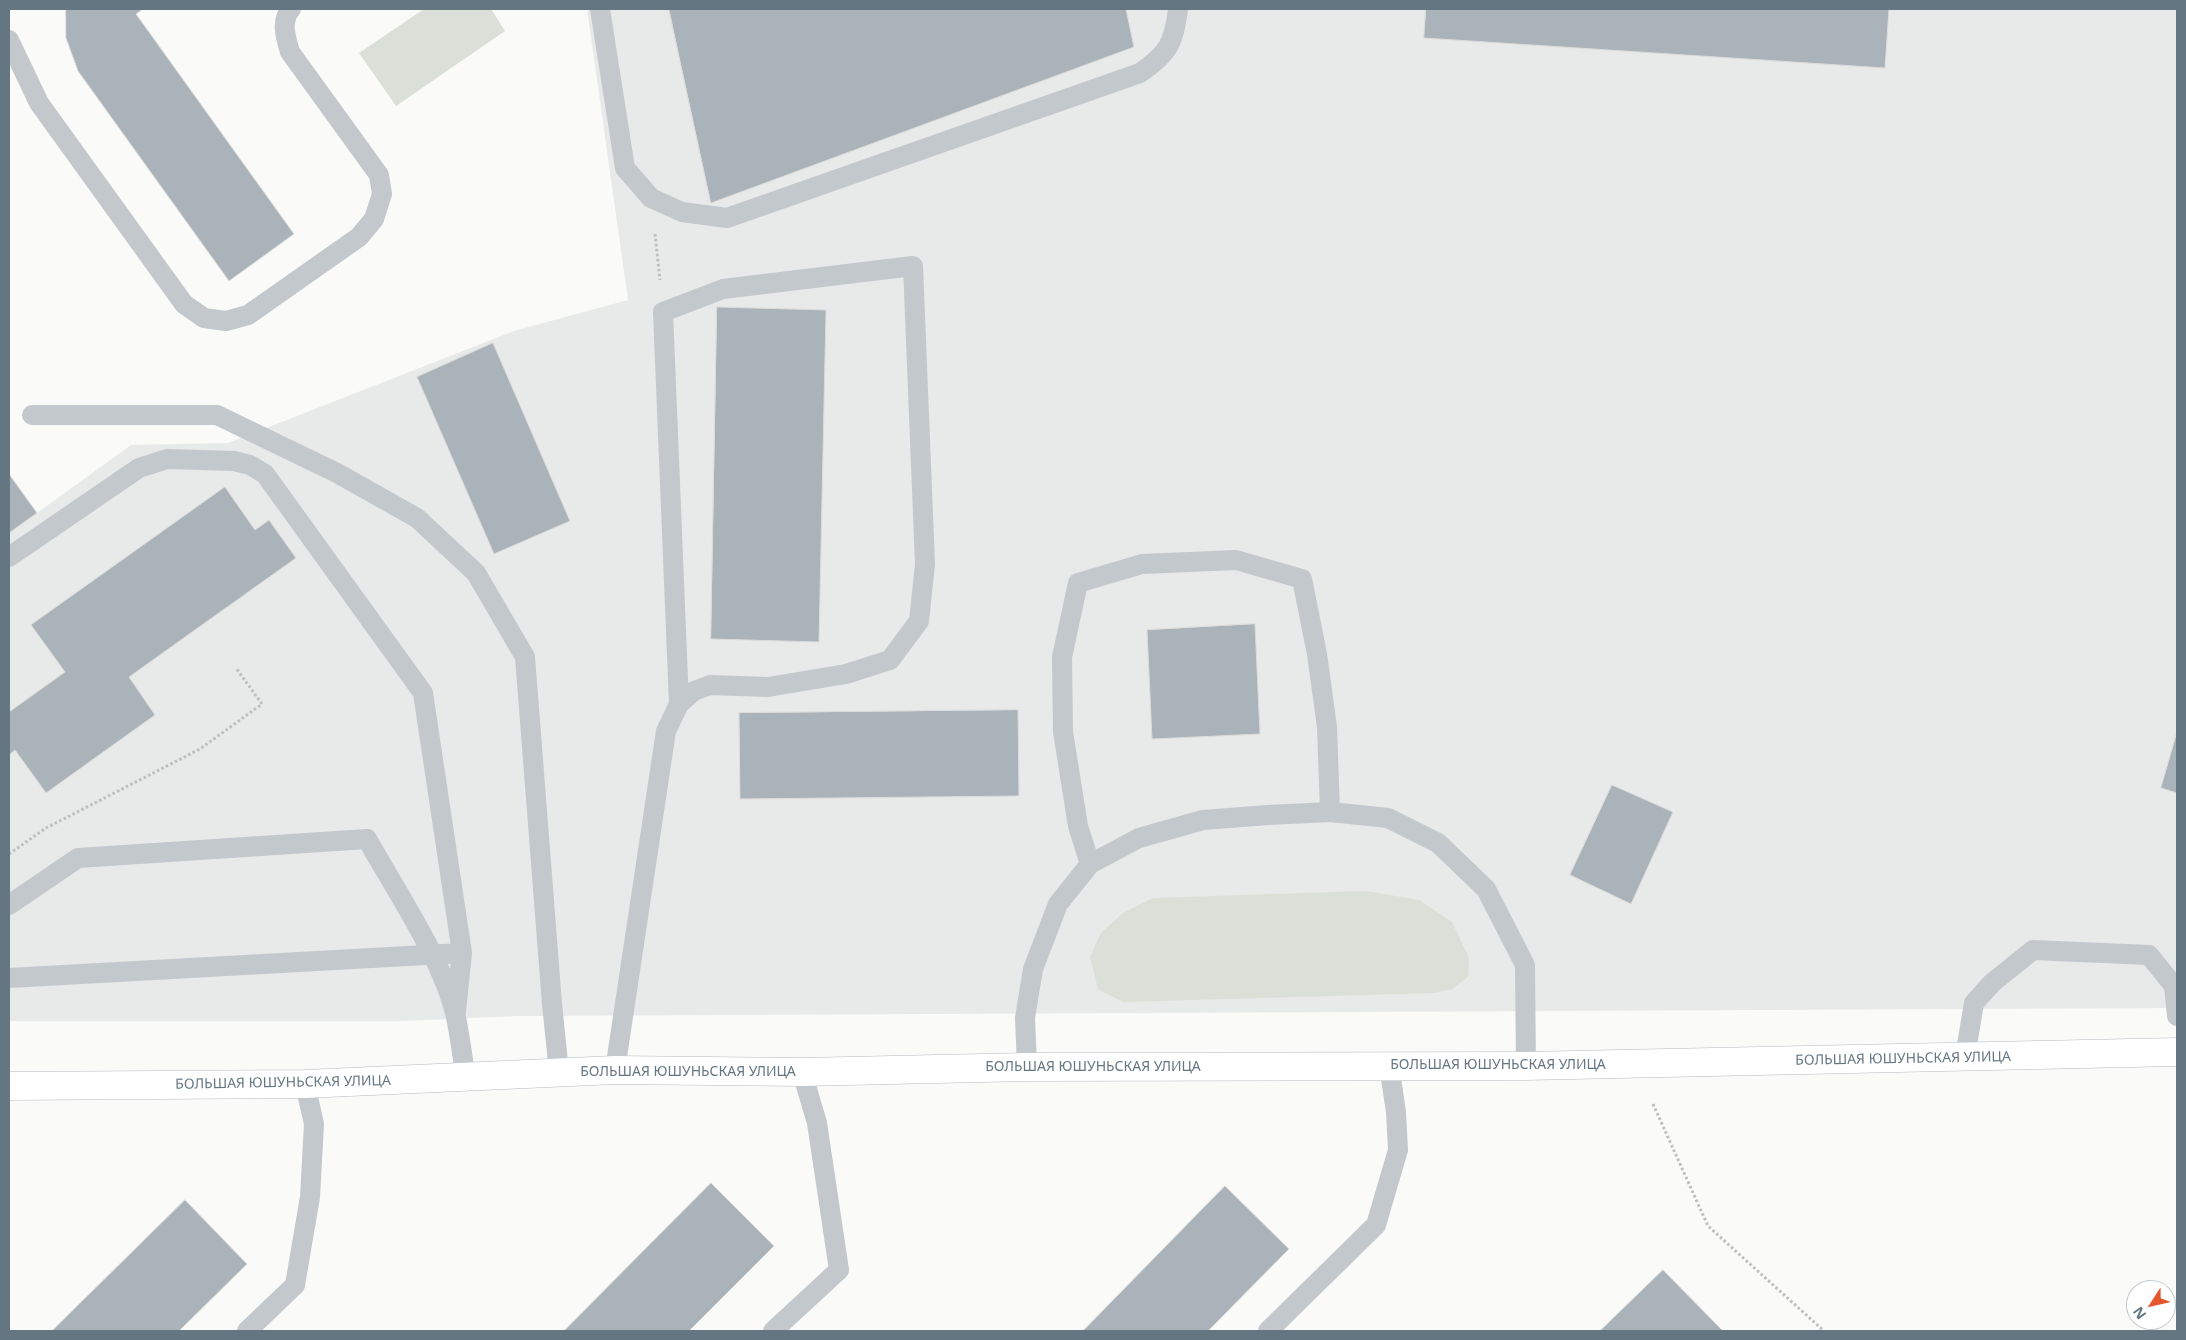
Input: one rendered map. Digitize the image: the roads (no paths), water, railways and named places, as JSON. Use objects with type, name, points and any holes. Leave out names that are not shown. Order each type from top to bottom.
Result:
[{"type":"street","name":"БОЛЬШАЯ ЮШУНЬСКАЯ УЛИЦА","points":[[9,1086],[305,1084],[615,1070],[802,1072],[1027,1067],[1526,1066],[2177,1052]]},
{"type":"lane","points":[[9,40],[39,103],[184,304],[204,318],[226,321],[248,315],[359,237],[374,219],[382,194],[379,175],[290,52],[284,32],[286,14],[291,9]]},
{"type":"lane","points":[[600,9],[626,168],[651,198],[682,212],[727,218],[1140,73],[1162,58],[1176,30],[1178,9]]},
{"type":"lane","points":[[615,1070],[666,731],[679,704],[694,691],[710,685],[768,687],[846,674],[890,660],[919,621],[926,564],[913,266],[723,289],[663,312],[679,704]]},
{"type":"lane","points":[[32,415],[217,414],[337,473],[417,518],[476,573],[525,657],[559,1072]]},
{"type":"lane","points":[[9,557],[139,468],[167,459],[234,461],[250,465],[264,474],[423,693],[462,953],[455,1012]]},
{"type":"lane","points":[[1090,864],[1078,826],[1063,732],[1062,657],[1078,583],[1142,564],[1236,560],[1302,579],[1317,654],[1327,727],[1330,812]]},
{"type":"lane","points":[[1027,1067],[1025,1018],[1032,969],[1058,904],[1090,864],[1139,838],[1203,820],[1268,814],[1330,812],[1388,818],[1438,843],[1486,889],[1525,965],[1526,1066]]},
{"type":"lane","points":[[9,905],[78,858],[368,838],[433,956],[455,1012],[466,1078]]},
{"type":"lane","points":[[1965,1057],[1974,1003],[1992,983],[2033,950],[2149,955],[2174,986],[2177,1016]]},
{"type":"lane","points":[[9,978],[462,953]]},
{"type":"lane","points":[[1268,1331],[1376,1225],[1398,1150],[1396,1112],[1389,1065]]},
{"type":"lane","points":[[773,1331],[839,1270],[816,1123],[802,1072]]},
{"type":"lane","points":[[247,1331],[295,1285],[310,1198],[314,1124],[305,1084]]}]
